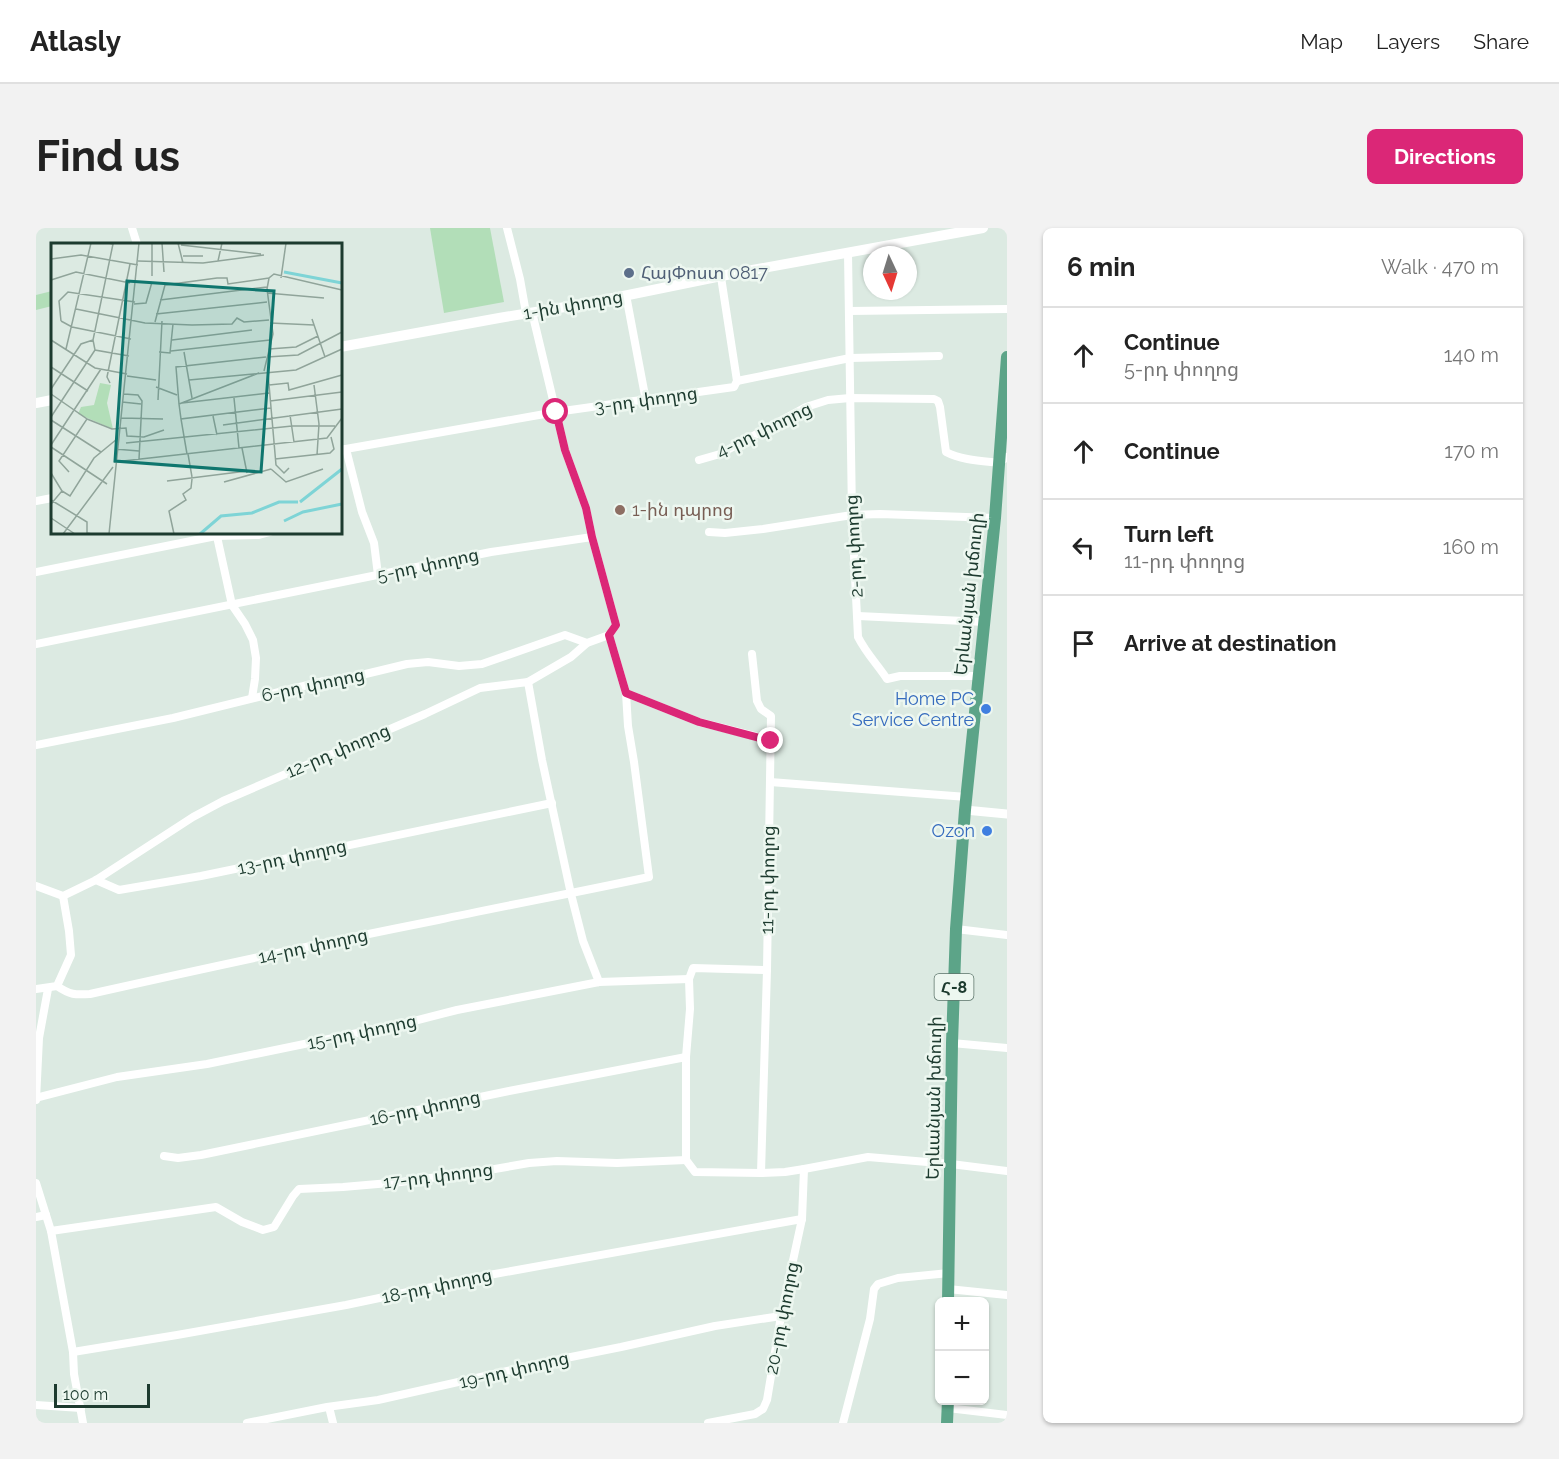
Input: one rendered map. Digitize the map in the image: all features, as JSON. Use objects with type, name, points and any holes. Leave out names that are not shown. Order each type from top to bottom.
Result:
[{"type":"main road","name":"1-ին փողոց","points":[[342,347],[626,296],[983,228]]},
{"type":"main road","name":"Երևանյան խճուղի","points":[[948,1295],[956,929],[966,804],[1003,460],[1007,357]]},
{"type":"main road","points":[[36,403],[51,400]]},
{"type":"main road","points":[[947,1423],[948,1405]]},
{"type":"street","points":[[132,228],[137,243]]},
{"type":"street","points":[[507,228],[565,450],[586,508],[616,625],[609,635],[587,643]]},
{"type":"street","name":"2-րդ փողոց","points":[[848,253],[852,515],[858,637],[867,654],[877,663],[887,679],[900,676],[979,676]]},
{"type":"street","points":[[721,277],[737,381],[850,358],[939,356]]},
{"type":"street","points":[[626,296],[646,401]]},
{"type":"street","points":[[849,311],[1007,309]]},
{"type":"street","name":"3-րդ փողոց","points":[[343,449],[556,412],[734,387],[737,381]]},
{"type":"street","name":"4-րդ փողոց","points":[[699,460],[720,454],[806,407],[828,400],[850,398],[934,399],[939,401],[946,452],[976,460],[1003,460]]},
{"type":"street","points":[[343,449],[374,543],[378,575]]},
{"type":"street","points":[[36,501],[51,498]]},
{"type":"street","points":[[709,532],[725,533],[762,529],[852,515],[995,518]]},
{"type":"street","points":[[36,572],[216,534],[263,534]]},
{"type":"street","points":[[216,534],[232,605],[253,640],[256,658],[252,699]]},
{"type":"street","name":"5-րդ փողոց","points":[[36,644],[491,552],[592,537]]},
{"type":"street","points":[[858,616],[985,622]]},
{"type":"street","name":"6-րդ փողոց","points":[[36,745],[173,718],[324,681],[349,678],[407,664],[428,662],[468,666],[482,664],[565,635],[587,643]]},
{"type":"street","points":[[609,635],[626,693],[699,722],[771,741]]},
{"type":"street","name":"12-րդ փողոց","points":[[96,880],[193,817],[223,801],[480,688],[528,682],[571,657],[587,643]]},
{"type":"street","name":"11-րդ փողոց","points":[[752,654],[757,701],[761,709],[771,716],[760,1173]]},
{"type":"street","points":[[528,682],[571,894],[583,941],[599,982]]},
{"type":"street","name":"14-րդ փողոց","points":[[57,986],[76,995],[90,994],[649,877],[628,726],[626,693]]},
{"type":"street","points":[[770,782],[966,804],[1007,814]]},
{"type":"street","name":"13-րդ փողոց","points":[[96,880],[119,890],[201,876],[552,802]]},
{"type":"street","points":[[36,886],[63,896],[96,880]]},
{"type":"street","points":[[36,989],[57,986],[71,956],[63,896]]},
{"type":"street","points":[[956,929],[1007,935]]},
{"type":"street","points":[[766,970],[693,968],[689,979],[686,1160],[695,1172],[760,1173],[804,1169],[868,1157],[1007,1171]]},
{"type":"street","name":"15-րդ փողոց","points":[[36,1099],[117,1077],[207,1064],[599,982],[689,979]]},
{"type":"street","points":[[36,1099],[37,1038],[48,989]]},
{"type":"street","points":[[952,1043],[1007,1048]]},
{"type":"street","name":"16-րդ փողոց","points":[[164,1156],[178,1158],[201,1155],[686,1057]]},
{"type":"street","name":"17-րդ փողոց","points":[[51,1231],[216,1207],[242,1222],[263,1230],[274,1227],[299,1189],[401,1182],[529,1163],[686,1160]]},
{"type":"street","name":"20-րդ փողոց","points":[[708,1423],[755,1414],[763,1409],[767,1400],[781,1316],[802,1218],[804,1169]]},
{"type":"street","points":[[36,1183],[51,1231],[73,1352],[74,1374],[83,1423]]},
{"type":"street","points":[[36,1217],[46,1215]]},
{"type":"street","name":"18-րդ փողոց","points":[[73,1352],[346,1305],[489,1275],[802,1218]]},
{"type":"street","points":[[843,1423],[870,1319],[874,1289],[878,1284],[898,1278],[949,1273]]},
{"type":"street","points":[[948,1295],[1007,1295]]},
{"type":"street","name":"19-րդ փողոց","points":[[247,1423],[378,1400],[715,1326],[781,1316]]},
{"type":"street","points":[[36,1405],[81,1408]]},
{"type":"street","points":[[953,1405],[1007,1415]]},
{"type":"street","points":[[329,1407],[333,1423]]},
{"type":"green space","points":[[430,228],[490,228],[504,302],[444,313]]},
{"type":"green space","points":[[51,291],[51,306],[36,310],[36,295]]},
{"type":"place","name":"ՀայՓոստ 0817","points":[[629,273]]},
{"type":"place","name":"1-ին դպրոց","points":[[620,510]]},
{"type":"place","name":"Home PC Service Centre","points":[[986,709]]},
{"type":"place","name":"Ozon","points":[[987,831]]},
{"type":"route","points":[[556,412],[565,450],[586,508],[616,625],[609,635],[626,693],[699,722],[771,741]]}]
